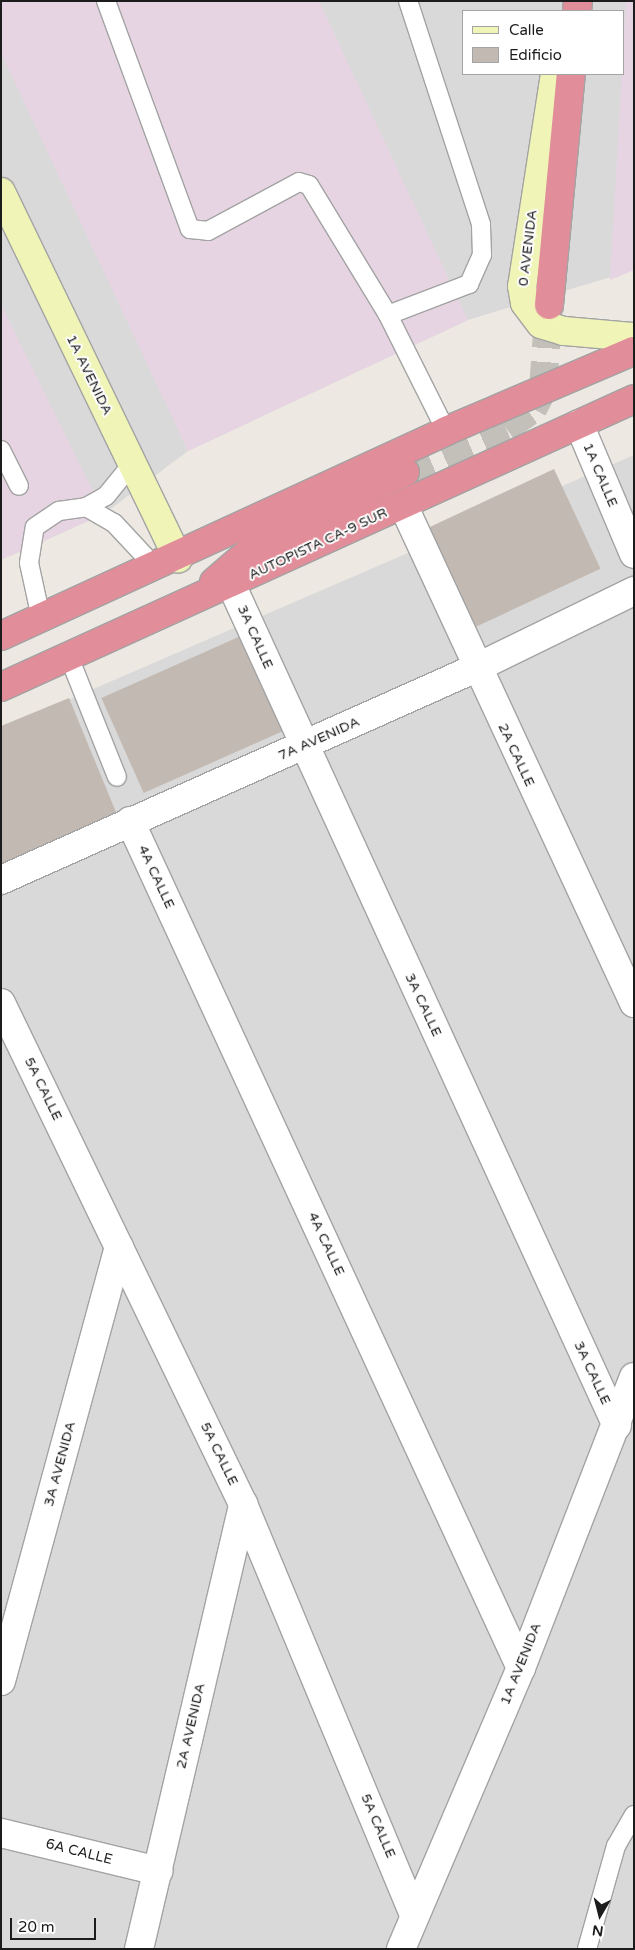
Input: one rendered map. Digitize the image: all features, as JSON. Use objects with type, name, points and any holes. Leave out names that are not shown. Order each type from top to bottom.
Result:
[{"type":"highway","points":[[549,305],[571,75]]},
{"type":"highway","points":[[1,636],[167,563],[446,431],[634,351]]},
{"type":"highway","name":"AUTOPISTA CA-9 SUR","points":[[1,687],[190,603],[634,398]]},
{"type":"highway","points":[[190,603],[264,539],[405,472]]},
{"type":"street","name":"0 AVENIDA","points":[[555,75],[522,286],[525,303],[541,324],[556,329],[634,337]]},
{"type":"street","name":"1A AVENIDA","points":[[3,201],[132,464],[167,563]]},
{"type":"street","name":"1A CALLE","points":[[579,424],[634,554]]},
{"type":"street","name":"2A CALLE","points":[[403,505],[476,668],[634,1003]]},
{"type":"street","name":"3A CALLE","points":[[231,584],[303,746],[617,1426]]},
{"type":"street","name":"7A AVENIDA","points":[[1,880],[476,668],[634,591]]},
{"type":"street","name":"4A CALLE","points":[[130,821],[521,1668]]},
{"type":"street","name":"5A CALLE","points":[[1,1004],[243,1504],[414,1914]]},
{"type":"street","name":"3A AVENIDA","points":[[1,1681],[119,1247]]},
{"type":"street","name":"1A AVENIDA","points":[[401,1949],[414,1914],[521,1668],[617,1426],[634,1376]]},
{"type":"street","name":"2A AVENIDA","points":[[139,1949],[243,1504]]},
{"type":"street","name":"6A CALLE","points":[[1,1833],[158,1871]]},
{"type":"lane","points":[[106,1],[190,229],[208,231],[299,182],[309,184],[388,315],[446,431]]},
{"type":"lane","points":[[388,315],[469,284],[482,254],[481,224],[408,1]]},
{"type":"lane","points":[[1,450],[19,486]]},
{"type":"lane","points":[[41,618],[29,563],[35,527],[60,511],[86,507],[106,496],[132,464]]},
{"type":"lane","points":[[86,507],[114,523],[167,563]]},
{"type":"lane","points":[[68,657],[117,777]]},
{"type":"lane","points":[[587,1949],[616,1846],[634,1814]]},
{"type":"shaded area","points":[[1,1],[634,1],[634,270],[468,320],[188,451],[104,514],[1,560]]},
{"type":"shaded area","points":[[1,1],[319,1],[468,320],[188,451],[1,53]]},
{"type":"shaded area","points":[[626,1],[634,1],[634,270],[610,280],[622,75],[625,75]]},
{"type":"shaded area","points":[[1,304],[104,514],[1,560]]},
{"type":"shaded area","points":[[634,455],[634,1949],[1,1949],[1,729]]},
{"type":"building","points":[[554,469],[600,569],[465,632],[418,532]]},
{"type":"building","points":[[243,635],[285,730],[144,793],[101,698]]},
{"type":"building","points":[[69,698],[118,817],[1,864],[1,726]]},
{"type":"tunnel","points":[[405,472],[506,428],[533,409],[543,390],[549,305]]}]
